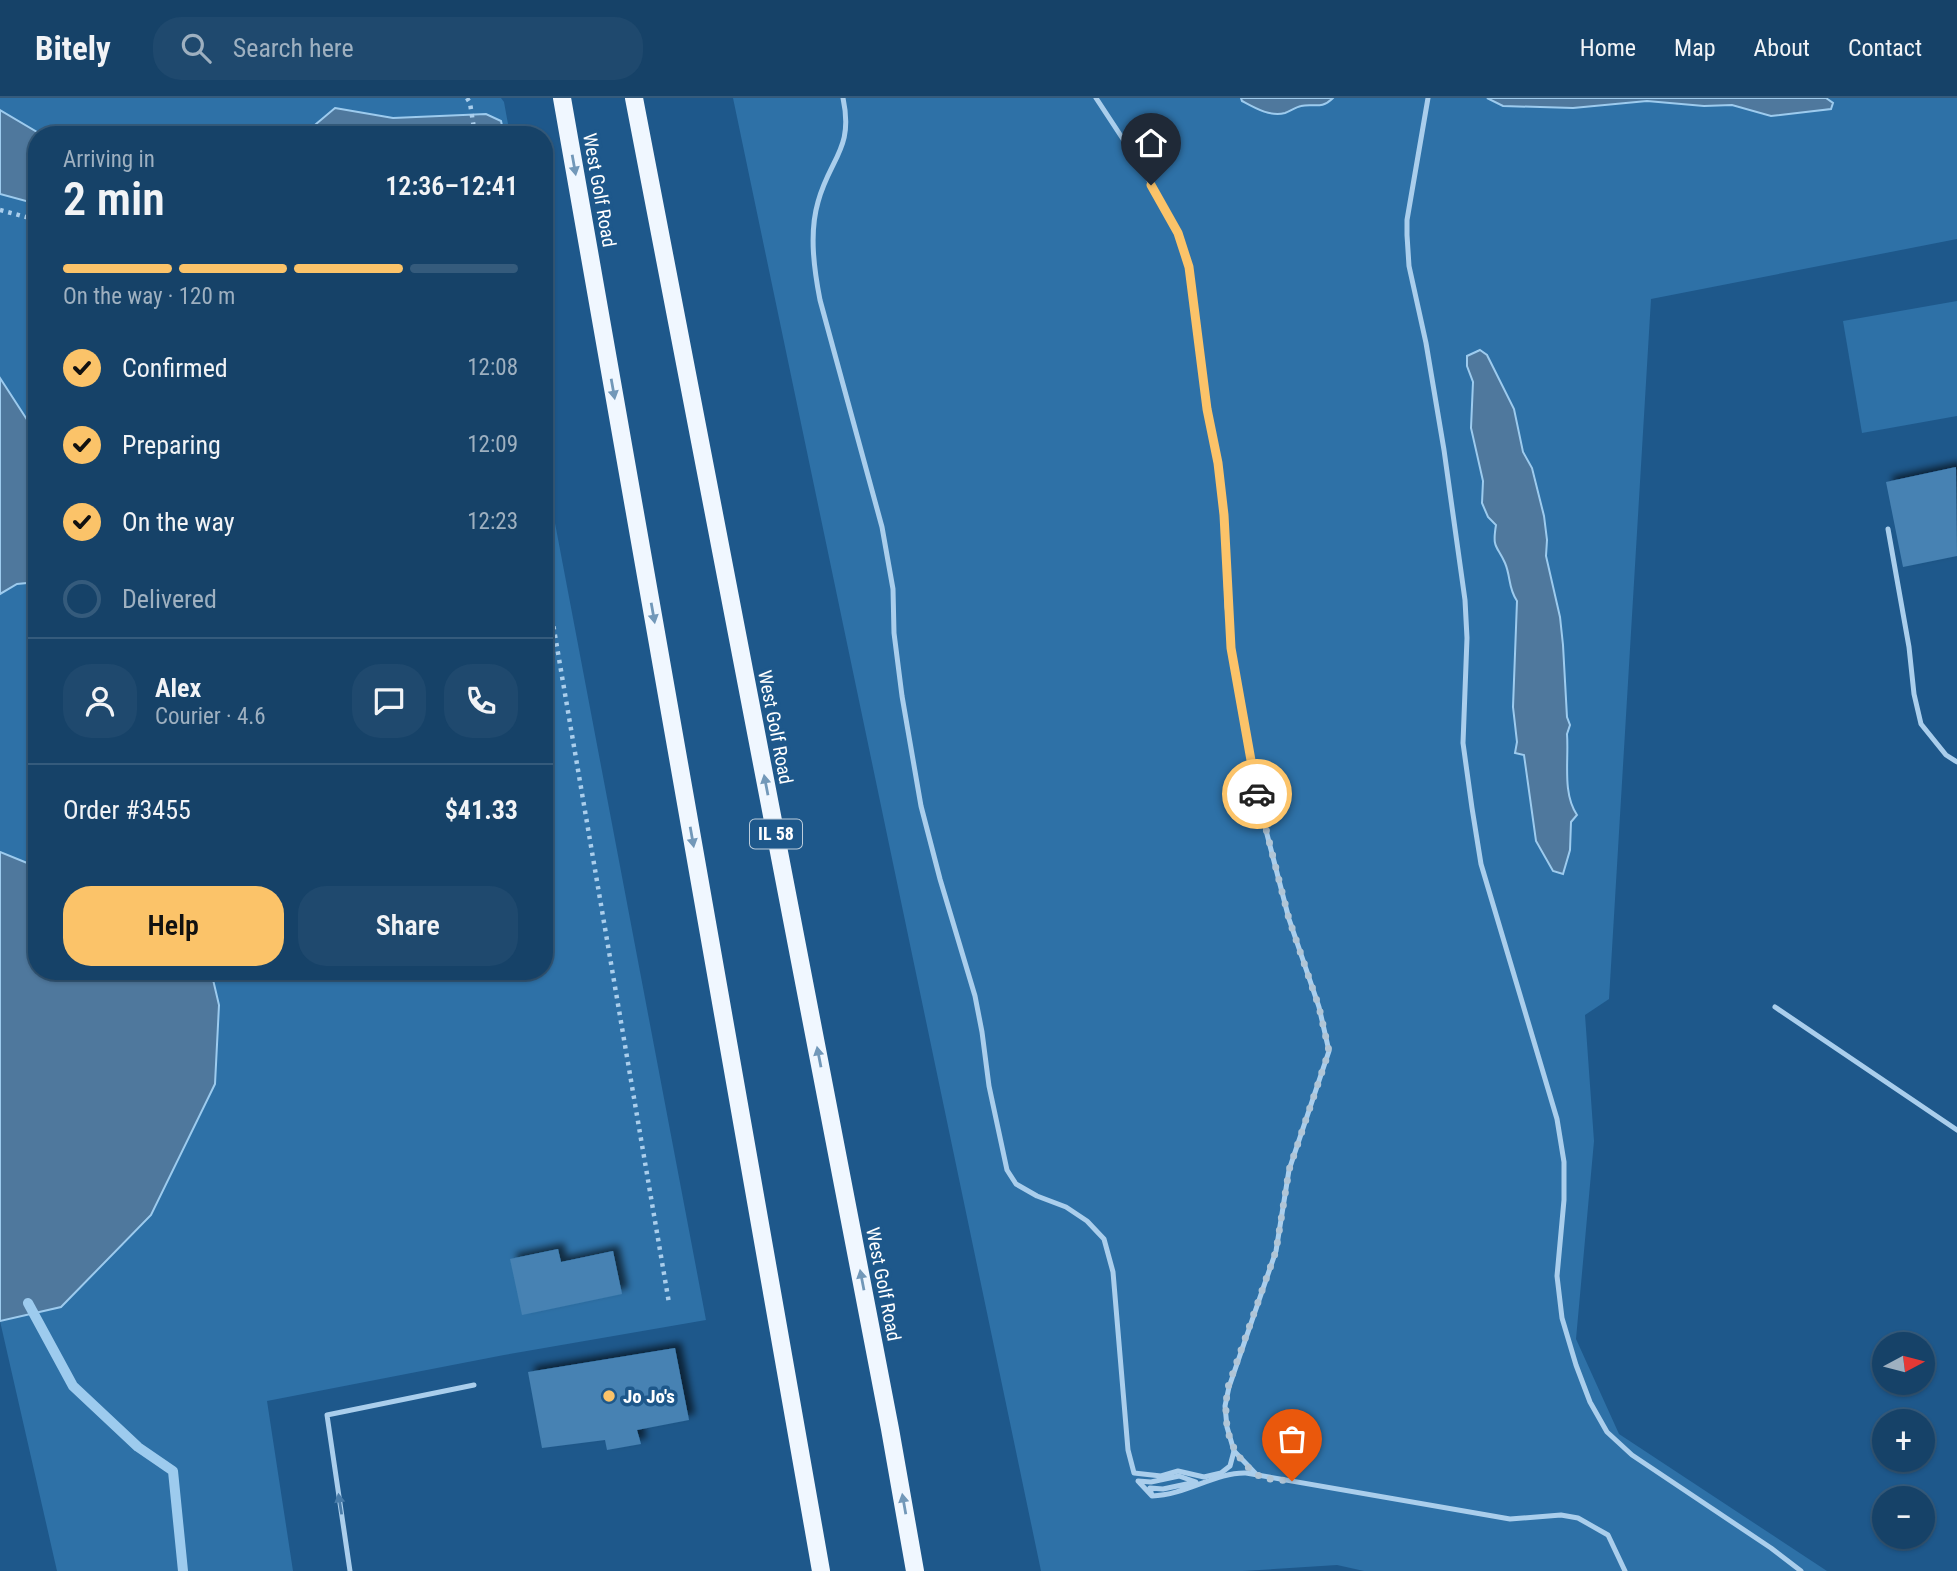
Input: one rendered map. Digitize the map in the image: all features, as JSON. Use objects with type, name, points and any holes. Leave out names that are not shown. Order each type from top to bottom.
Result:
[{"type":"main road","name":"West Golf Road","points":[[562,98],[821,1571]]},
{"type":"main road","name":"West Golf Road","points":[[634,98],[885,1401],[915,1571]]},
{"type":"lane","points":[[843,98],[846,108],[845,142],[827,175],[817,205],[814,268],[820,300],[882,527],[893,589],[894,634],[901,696],[919,793],[940,879],[975,996],[989,1086],[1007,1170],[1016,1184],[1087,1221],[1104,1239],[1113,1272],[1128,1450],[1134,1474],[1161,1476],[1178,1471],[1204,1476],[1221,1473],[1230,1466],[1234,1451]]},
{"type":"lane","points":[[1096,98],[1142,168],[1178,233],[1189,267],[1224,515],[1231,648],[1254,785],[1289,919],[1316,997],[1329,1051],[1289,1170],[1276,1251],[1228,1387],[1225,1405],[1227,1427],[1234,1451],[1258,1476]]},
{"type":"lane","points":[[1428,98],[1407,220],[1409,266],[1426,343],[1464,590],[1467,638],[1463,743],[1481,864],[1539,1054],[1557,1119],[1564,1162],[1564,1200],[1557,1276],[1562,1318],[1590,1402],[1606,1432],[1632,1455],[1801,1571]]},
{"type":"lane","points":[[1888,529],[1921,724],[1946,755],[1957,762]]},
{"type":"lane","points":[[1775,1007],[1957,1130]]},
{"type":"lane","points":[[350,1571],[327,1415],[474,1385]]},
{"type":"lane","points":[[1152,1496],[1150,1488],[1163,1489],[1196,1482],[1179,1476],[1151,1482],[1138,1481],[1152,1496],[1168,1496],[1235,1473],[1510,1519],[1561,1515],[1578,1518],[1608,1535],[1625,1571]]},
{"type":"path","points":[[468,101],[473,126]]},
{"type":"path","points":[[0,210],[28,218]]},
{"type":"path","points":[[553,626],[669,1303]]},
{"type":"shaded area","points":[[0,98],[501,98],[504,102],[508,126],[28,126],[28,421],[0,378]]},
{"type":"shaded area","points":[[733,98],[1957,98],[1957,239],[1651,299],[1609,999],[1585,1015],[1594,1141],[1576,1339],[1619,1434],[1827,1571],[1364,1571],[1337,1565],[1243,1571],[1041,1571]]},
{"type":"shaded area","points":[[1241,98],[1333,98],[1321,105],[1301,106],[1279,114],[1257,109]]},
{"type":"shaded area","points":[[1487,98],[1826,98],[1833,103],[1831,109],[1771,116],[1732,105],[1704,106],[1647,101],[1573,108],[1503,106]]},
{"type":"shaded area","points":[[335,108],[393,118],[486,114],[501,121],[502,126],[314,126]]},
{"type":"shaded area","points":[[0,110],[28,127],[28,202],[0,194]]},
{"type":"shaded area","points":[[1957,301],[1957,416],[1862,433],[1843,321]]},
{"type":"shaded area","points":[[1480,350],[1487,355],[1514,409],[1523,452],[1532,468],[1544,516],[1546,556],[1560,617],[1567,717],[1570,725],[1567,734],[1568,787],[1569,797],[1577,815],[1571,822],[1570,850],[1563,874],[1553,871],[1536,841],[1524,755],[1515,753],[1517,742],[1513,707],[1517,601],[1505,563],[1495,543],[1496,525],[1488,517],[1482,503],[1483,481],[1471,428],[1473,382],[1467,366],[1467,356]]},
{"type":"shaded area","points":[[0,378],[28,421],[28,583],[17,584],[0,594]]},
{"type":"shaded area","points":[[553,512],[706,1320],[504,1355],[267,1401],[293,1571],[57,1571],[0,1321],[61,1307],[151,1215],[215,1084],[219,1006],[212,980],[553,980]]},
{"type":"shaded area","points":[[28,583],[28,863],[0,852],[0,594],[17,584]]},
{"type":"shaded area","points":[[0,852],[28,863],[28,980],[213,980],[219,1005],[215,1084],[151,1215],[61,1307],[0,1321]]},
{"type":"building","points":[[1956,467],[1957,556],[1903,567],[1886,482]]},
{"type":"building","points":[[558,1249],[561,1262],[613,1251],[622,1294],[522,1315],[510,1259]]},
{"type":"building","name":"Jo Jo's","points":[[675,1348],[689,1420],[637,1430],[641,1444],[607,1450],[605,1440],[542,1448],[528,1372]]},
{"type":"waterway","points":[[28,1303],[73,1386],[138,1447],[173,1471],[183,1571]]},
{"type":"way so far","points":[[1257,794],[1289,919],[1319,1007],[1329,1051],[1289,1170],[1276,1251],[1228,1387],[1225,1405],[1227,1427],[1234,1451],[1243,1462],[1258,1476],[1292,1481]]},
{"type":"place","name":"Jo Jo's","points":[[609,1396]]},
{"type":"route","points":[[1151,185],[1178,233],[1189,267],[1224,515],[1231,648],[1257,794]]}]
